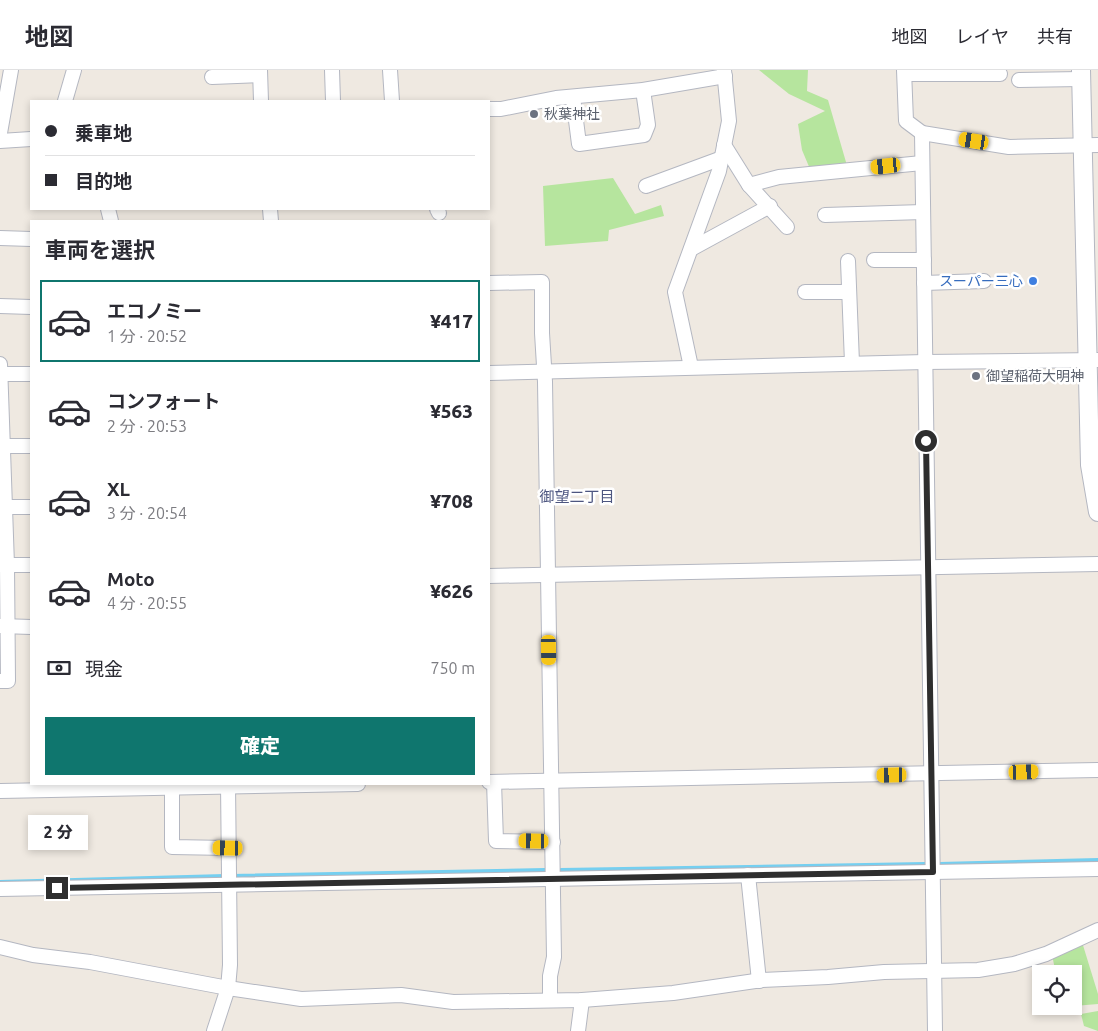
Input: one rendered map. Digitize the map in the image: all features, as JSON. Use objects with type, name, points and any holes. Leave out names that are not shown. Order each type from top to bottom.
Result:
[{"type":"street","points":[[0,133],[11,70]]},
{"type":"street","points":[[65,100],[74,70]]},
{"type":"street","points":[[332,70],[333,100]]},
{"type":"street","points":[[390,70],[392,100]]},
{"type":"street","points":[[1000,74],[905,72],[906,120],[922,132],[1009,147],[1090,145]]},
{"type":"street","points":[[212,77],[260,73],[261,100]]},
{"type":"street","points":[[490,109],[500,110],[516,105],[573,97],[643,90],[724,73],[729,121],[719,171],[675,292],[691,367]]},
{"type":"street","points":[[1020,80],[1081,75],[1090,145],[1093,360],[1090,465],[1098,512]]},
{"type":"street","points":[[573,97],[579,144],[644,135],[648,125],[643,90]]},
{"type":"street","points":[[922,132],[935,1031]]},
{"type":"street","points":[[0,141],[30,139]]},
{"type":"street","points":[[723,151],[749,185],[787,227]]},
{"type":"street","points":[[646,186],[723,151]]},
{"type":"street","points":[[749,185],[779,177],[922,163]]},
{"type":"street","points":[[691,249],[770,206]]},
{"type":"street","points":[[825,215],[923,212]]},
{"type":"street","points":[[0,238],[30,239]]},
{"type":"street","points":[[874,260],[924,260]]},
{"type":"street","points":[[848,261],[852,363]]},
{"type":"street","points":[[924,283],[984,281]]},
{"type":"street","points":[[490,283],[542,282],[554,879],[554,957],[550,976],[550,999]]},
{"type":"street","points":[[805,292],[849,292]]},
{"type":"street","points":[[0,306],[30,307]]},
{"type":"street","points":[[490,373],[852,363],[1093,360]]},
{"type":"street","points":[[0,364],[4,626],[8,681],[0,681]]},
{"type":"street","points":[[0,374],[30,374]]},
{"type":"street","points":[[1,446],[30,446]]},
{"type":"street","points":[[2,507],[30,508]]},
{"type":"street","points":[[490,576],[928,569],[1098,564]]},
{"type":"street","points":[[4,565],[30,566]]},
{"type":"street","points":[[4,626],[30,627]]},
{"type":"street","points":[[553,842],[496,841],[491,782],[1098,770]]},
{"type":"street","points":[[0,791],[172,789],[228,785],[230,965],[228,988],[214,1031]]},
{"type":"street","points":[[172,789],[172,847],[228,848]]},
{"type":"street","points":[[0,889],[1098,869]]},
{"type":"street","points":[[748,876],[759,981]]},
{"type":"street","points":[[0,948],[301,999],[401,995],[453,1002],[582,1000],[673,993],[759,981],[935,969],[978,970],[1014,964],[1046,954],[1098,930]]},
{"type":"street","points":[[578,1031],[582,1000]]},
{"type":"green space","points":[[759,70],[808,70],[807,91],[828,100],[848,169],[810,169],[802,150],[798,124],[825,111],[789,94]]},
{"type":"green space","points":[[613,178],[635,214],[661,205],[664,216],[609,230],[608,241],[545,246],[543,186]]},
{"type":"green space","points":[[1082,942],[1098,994],[1098,1004],[1082,1005],[1082,965],[1054,965],[1052,955]]},
{"type":"green space","points":[[1098,1011],[1098,1031],[1084,1026],[1082,1014]]},
{"type":"waterway","points":[[940,864],[1098,860]]},
{"type":"waterway","points":[[561,870],[925,864]]},
{"type":"waterway","points":[[232,876],[545,870]]},
{"type":"waterway","points":[[0,882],[225,876]]},
{"type":"place","name":"秋葉神社","points":[[534,114]]},
{"type":"place","name":"スーパー三心","points":[[1033,281]]},
{"type":"place","name":"御望稲荷大明神","points":[[976,376]]},
{"type":"district","name":"御望二丁目","points":[[577,497]]},
{"type":"route","points":[[57,888],[933,872],[926,441]]}]
